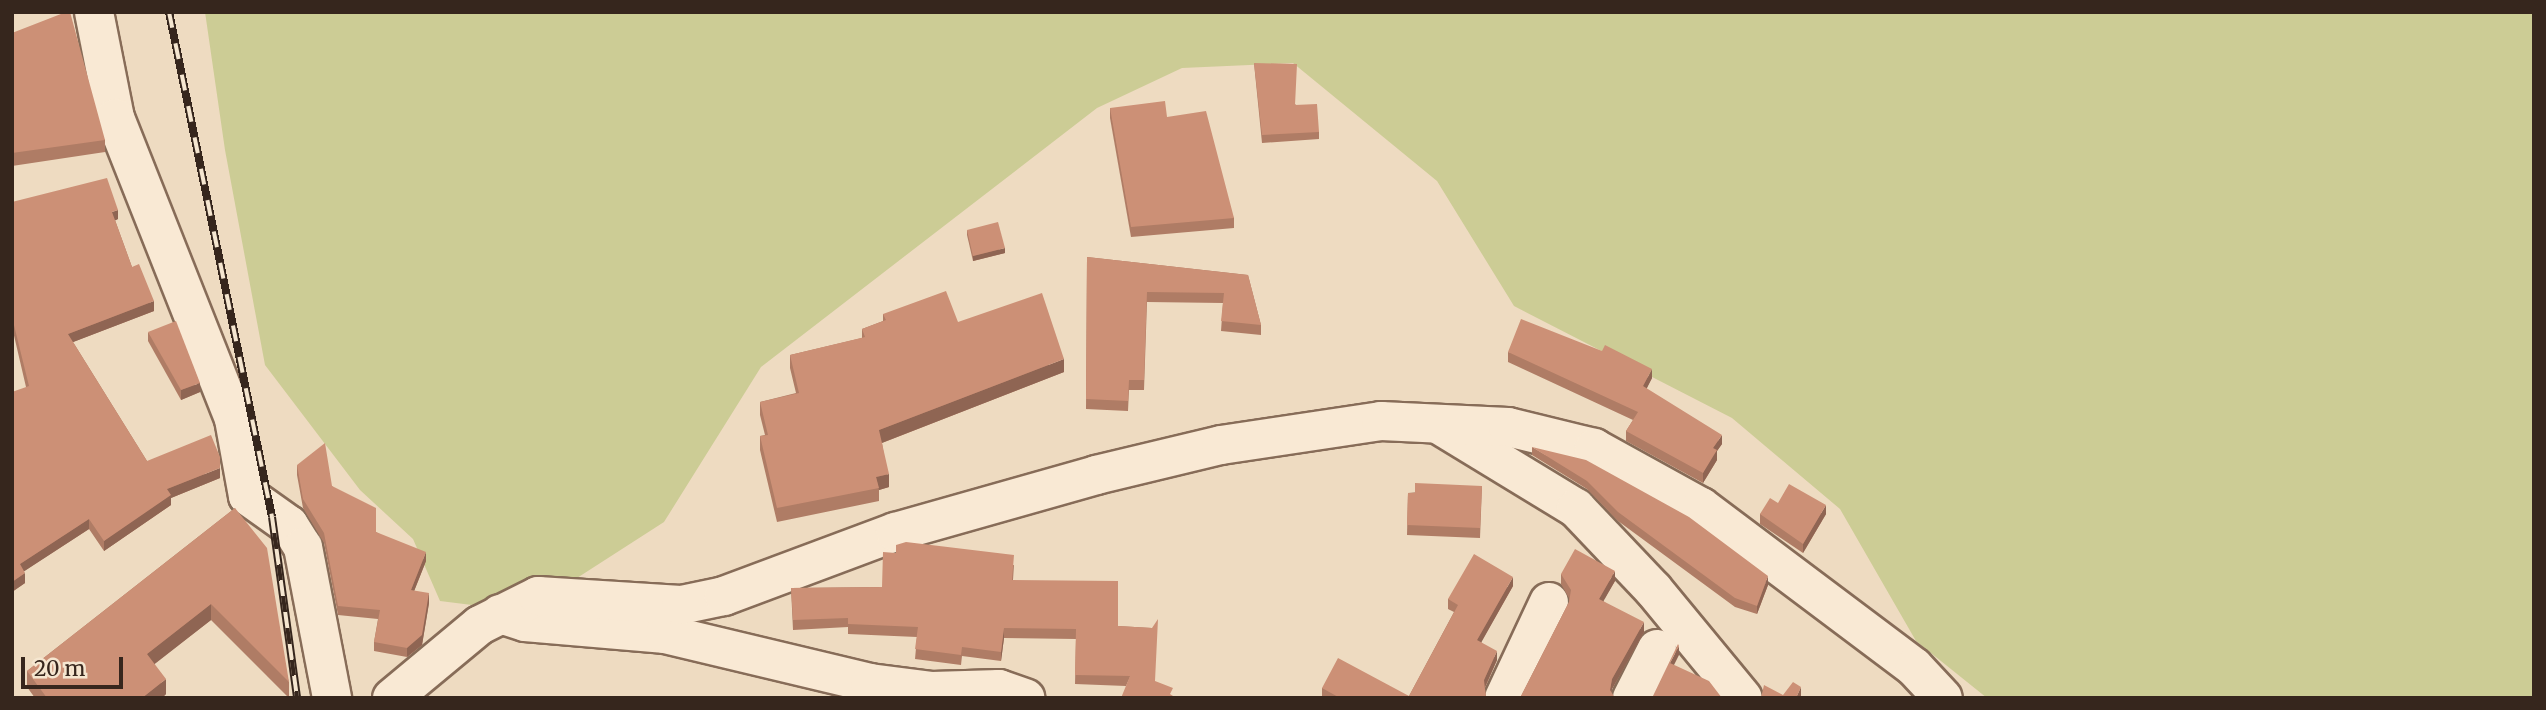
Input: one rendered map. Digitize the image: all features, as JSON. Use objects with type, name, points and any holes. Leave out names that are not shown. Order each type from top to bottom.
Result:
[{"type":"street","points":[[94,12],[115,118],[234,419],[248,496],[289,526],[303,547],[332,698]]},
{"type":"street","points":[[392,698],[480,625],[538,596],[681,605],[723,596],[895,532],[1109,472],[1221,445],[1381,421],[1508,427],[1594,448],[1700,507],[1914,667],[1943,698]]},
{"type":"street","points":[[1439,425],[1576,508],[1653,589],[1743,698]]},
{"type":"street","points":[[1504,698],[1549,602]]},
{"type":"street","points":[[500,614],[525,622],[665,634],[870,683],[932,691],[999,689],[1025,698]]},
{"type":"street","points":[[1632,698],[1657,649]]},
{"type":"green space","points":[[205,12],[2534,12],[2534,698],[1987,698],[1916,641],[1840,509],[1732,418],[1514,306],[1437,181],[1293,63],[1182,68],[1097,108],[761,367],[664,522],[577,578],[472,605],[440,601],[413,539],[360,490],[265,365],[225,150]]},
{"type":"building","points":[[70,12],[105,140],[12,153],[12,33]]},
{"type":"building","points":[[1254,63],[1297,64],[1295,105],[1317,104],[1319,132],[1262,135]]},
{"type":"building","points":[[1165,101],[1167,117],[1206,111],[1234,218],[1131,227],[1110,108]]},
{"type":"building","points":[[107,178],[118,210],[112,212],[132,267],[139,264],[154,301],[68,334],[147,461],[211,435],[220,457],[220,468],[167,489],[171,495],[104,541],[89,519],[20,564],[25,573],[12,582],[12,392],[29,386],[12,317],[12,202]]},
{"type":"building","points":[[998,222],[1005,248],[973,256],[967,230]]},
{"type":"building","points":[[1087,257],[1248,275],[1261,325],[1221,321],[1224,293],[1147,292],[1144,380],[1129,380],[1128,401],[1086,399]]},
{"type":"building","points":[[946,291],[958,322],[1042,293],[1064,359],[879,430],[889,474],[876,477],[879,488],[777,508],[760,436],[768,435],[760,402],[799,393],[790,355],[865,337],[862,329],[886,320],[883,314]]},
{"type":"building","points":[[1521,319],[1602,351],[1605,345],[1652,369],[1643,386],[1722,435],[1713,448],[1717,450],[1703,473],[1626,431],[1638,412],[1508,352]]},
{"type":"building","points":[[176,321],[200,383],[181,390],[148,332]]},
{"type":"building","points":[[325,443],[332,486],[376,508],[376,532],[426,552],[411,590],[429,593],[422,635],[407,648],[374,642],[380,610],[338,606],[324,533],[303,499],[297,465]]},
{"type":"building","points":[[1532,447],[1586,460],[1689,517],[1768,576],[1757,606],[1735,598],[1618,512],[1587,481]]},
{"type":"building","points":[[1415,483],[1482,486],[1480,528],[1407,525],[1408,493],[1415,493]]},
{"type":"building","points":[[1789,484],[1826,505],[1803,544],[1760,514],[1770,498],[1778,503]]},
{"type":"building","points":[[235,508],[267,548],[289,682],[211,604],[147,654],[166,679],[142,698],[47,698],[27,671]]},
{"type":"building","points":[[906,542],[1014,555],[1012,580],[1118,581],[1118,626],[1152,628],[1158,619],[1155,681],[1173,688],[1170,694],[1176,698],[1121,698],[1130,676],[1075,675],[1076,629],[1004,628],[1001,652],[962,647],[961,655],[915,649],[918,627],[848,624],[848,618],[793,620],[791,588],[882,587],[883,552],[896,553],[896,545]]},
{"type":"building","points":[[1575,549],[1615,571],[1599,599],[1644,622],[1612,679],[1610,690],[1615,698],[1520,698],[1569,602],[1571,590],[1561,574]]},
{"type":"building","points":[[1474,554],[1513,577],[1477,640],[1497,651],[1484,680],[1486,698],[1340,698],[1322,688],[1338,658],[1409,696],[1458,605],[1448,599]]},
{"type":"building","points":[[1678,644],[1670,663],[1709,681],[1722,698],[1652,698]]},
{"type":"building","points":[[1793,682],[1801,687],[1796,698],[1761,698],[1764,685],[1783,695]]},
{"type":"railway","points":[[169,12],[272,517],[297,698]]}]
